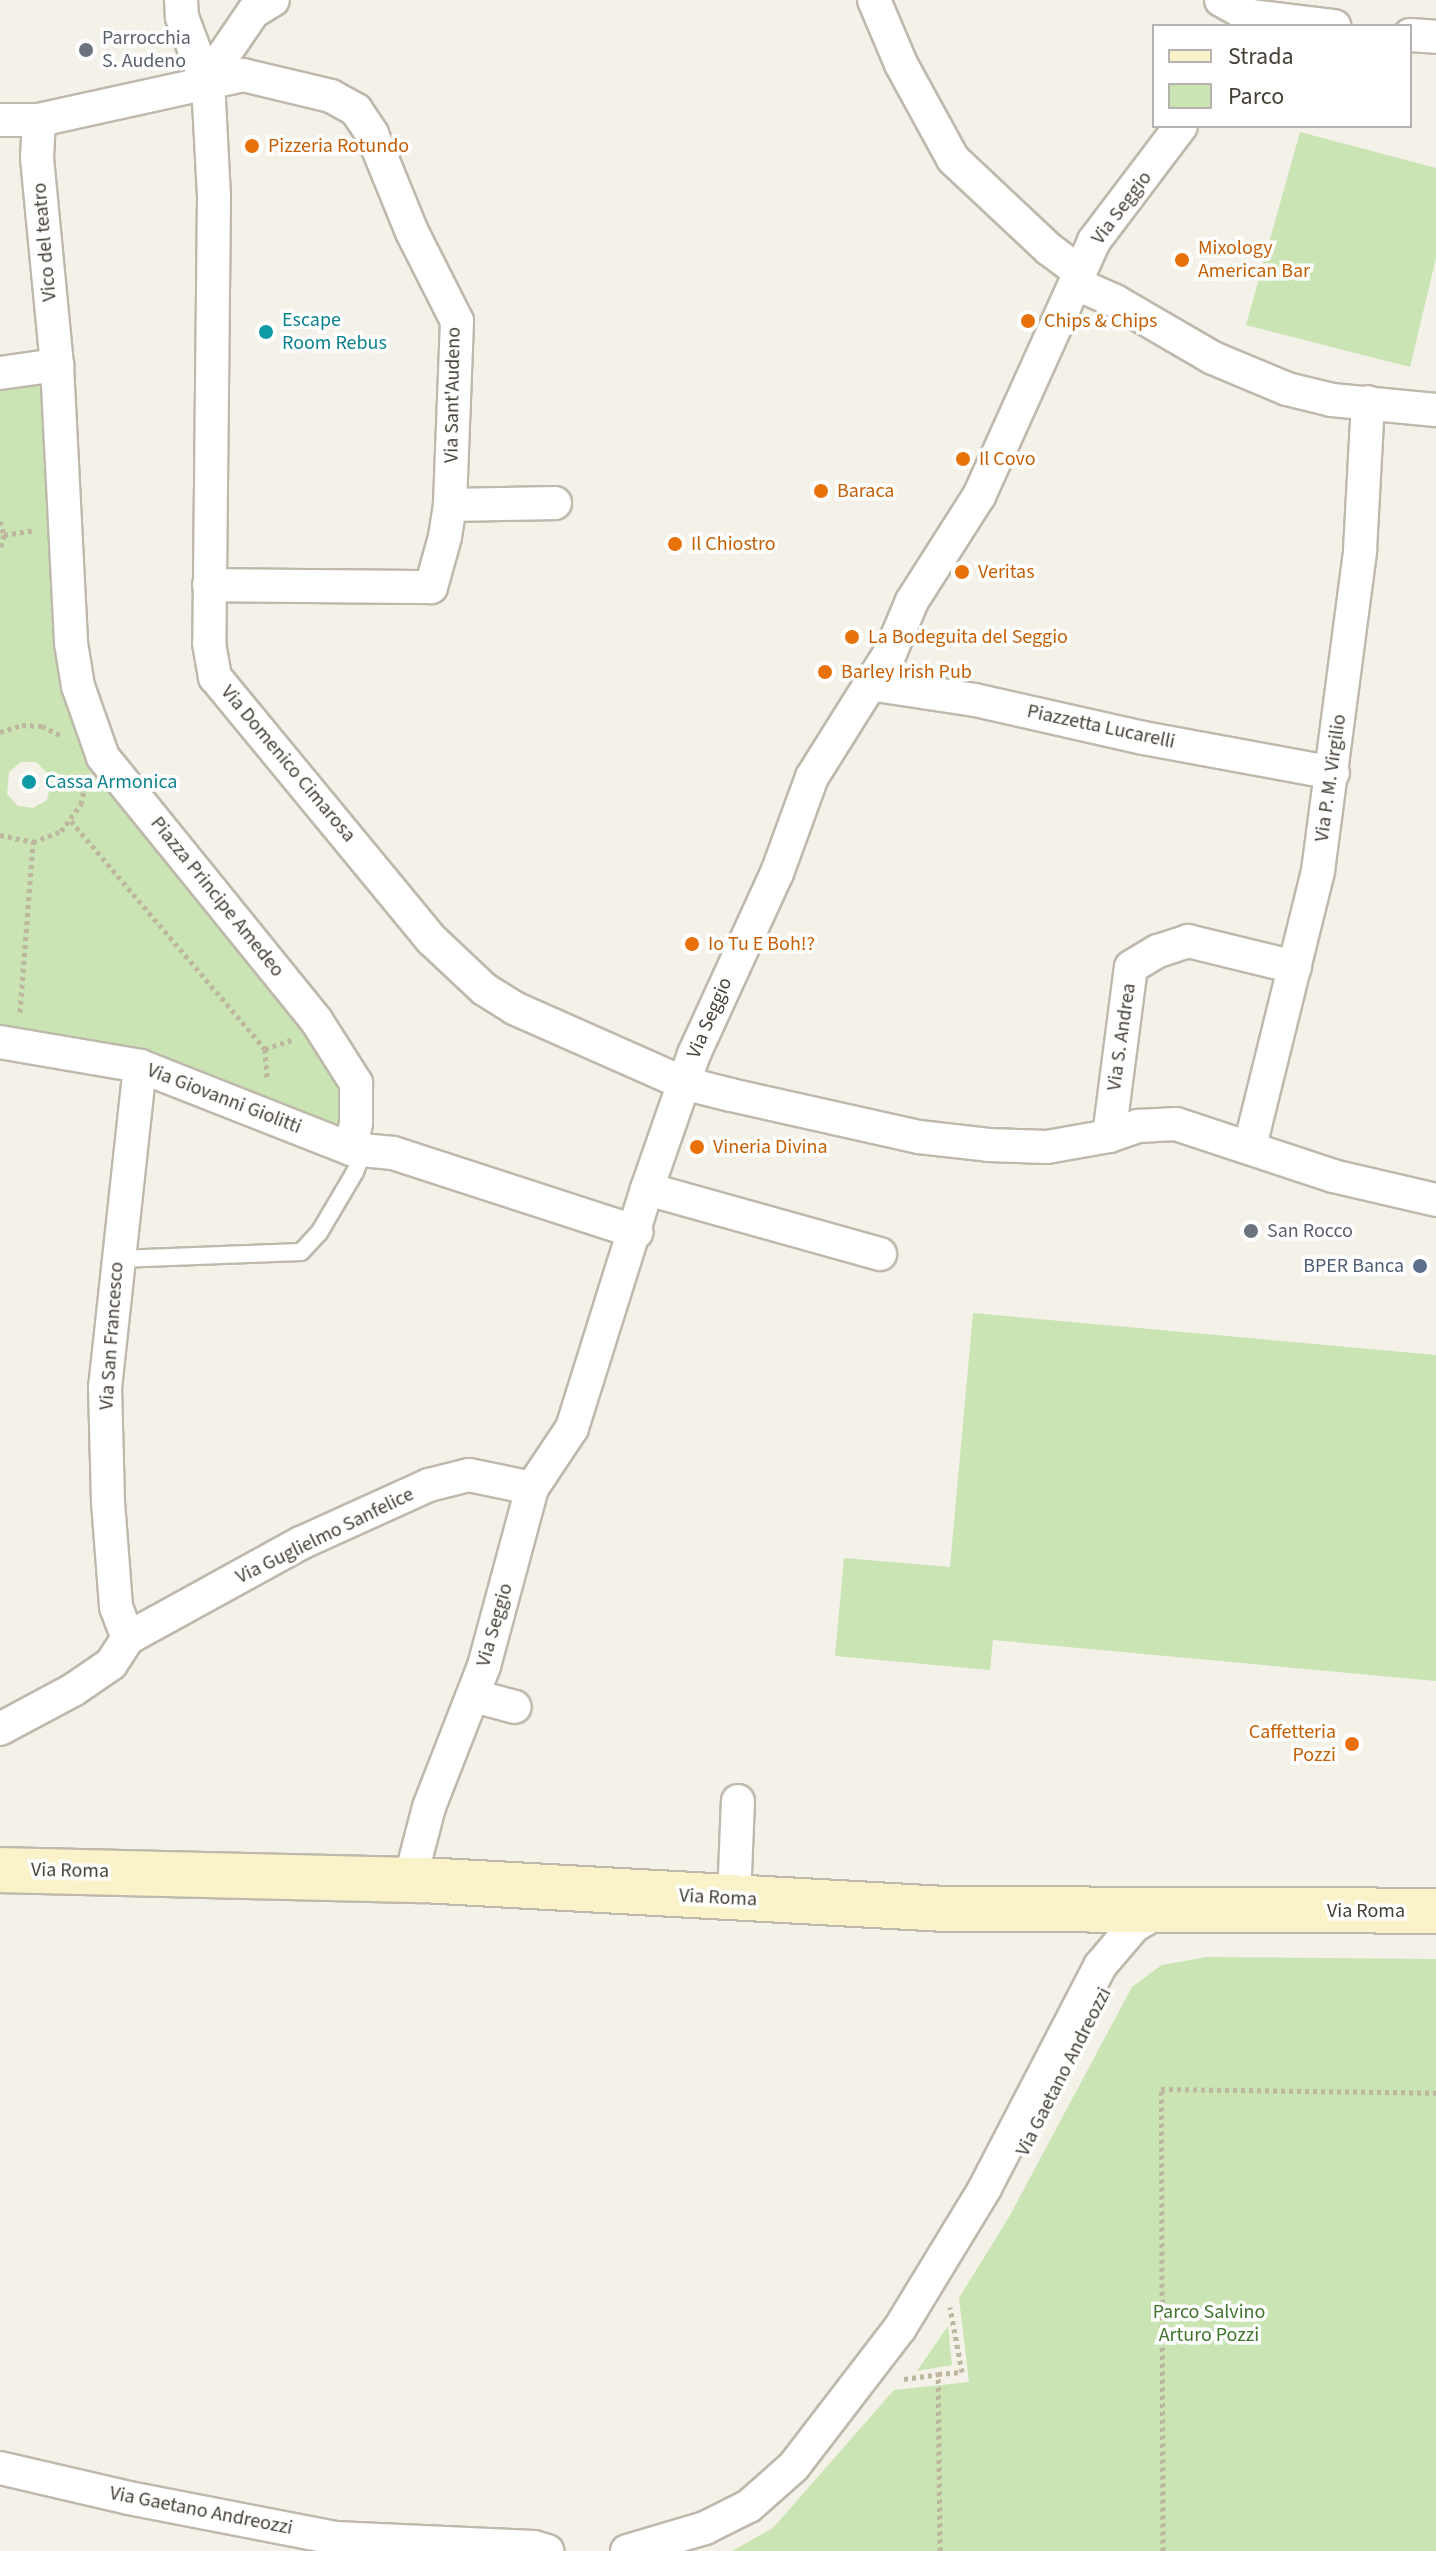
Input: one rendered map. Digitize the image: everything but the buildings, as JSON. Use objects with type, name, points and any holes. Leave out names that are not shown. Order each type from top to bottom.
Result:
[{"type":"street","name":"Via Domenico Cimarosa","points":[[181,0],[182,17],[206,81],[214,197],[209,643],[215,677],[432,940],[484,989],[514,1008],[683,1083],[919,1137],[1047,1147],[1109,1136],[1138,1126],[1176,1124],[1333,1176],[1436,1200]]},
{"type":"street","points":[[206,81],[253,12],[273,0]]},
{"type":"street","points":[[874,0],[901,64],[953,159],[1078,278],[1213,358],[1287,389],[1332,400],[1424,408]]},
{"type":"street","points":[[1221,0],[1251,14],[1320,24]]},
{"type":"street","points":[[1412,35],[1436,37]]},
{"type":"street","name":"Via Sant'Audeno","points":[[0,120],[39,120],[243,75],[331,96],[356,110],[372,134],[412,232],[457,321],[450,505],[431,587],[209,585]]},
{"type":"street","name":"Vico del teatro","points":[[39,120],[37,158],[57,365]]},
{"type":"street","name":"Via Seggio","points":[[410,1880],[429,1807],[474,1696],[532,1488],[572,1428],[683,1083],[721,990],[777,873],[812,777],[891,651],[912,601],[979,496],[1094,241],[1179,128]]},
{"type":"street","points":[[0,373],[57,365]]},
{"type":"street","name":"Piazza Principe Amedeo","points":[[57,365],[71,643],[78,686],[103,757],[316,1020],[356,1083],[351,1149]]},
{"type":"street","name":"Via P. M. Virgilio","points":[[1250,1146],[1318,871],[1360,550],[1368,402]]},
{"type":"street","points":[[450,505],[555,503]]},
{"type":"street","name":"Piazzetta Lucarelli","points":[[869,684],[975,700],[1143,738],[1333,773]]},
{"type":"street","name":"Via S. Andrea","points":[[1109,1136],[1131,967],[1158,951],[1188,941],[1295,967]]},
{"type":"street","name":"Via Giovanni Giolitti","points":[[8,1043],[140,1066],[351,1149],[393,1153],[636,1232]]},
{"type":"street","name":"Via San Francesco","points":[[128,1638],[116,1607],[108,1502],[105,1387],[140,1066]]},
{"type":"street","points":[[647,1189],[880,1254]]},
{"type":"street","name":"Via Guglielmo Sanfelice","points":[[0,1729],[73,1690],[111,1664],[128,1638],[301,1543],[429,1485],[469,1475],[532,1488]]},
{"type":"street","points":[[474,1696],[515,1707]]},
{"type":"street","points":[[734,1899],[738,1801]]},
{"type":"street","name":"Via Roma","points":[[0,1870],[410,1880],[945,1909],[1436,1911]]},
{"type":"street","points":[[1112,1954],[1134,1926],[1165,1908]]},
{"type":"street","name":"Via Gaetano Andreozzi","points":[[708,2543],[758,2523],[807,2476],[881,2381],[943,2292],[1001,2197],[1107,1992],[1112,1954]]},
{"type":"street","name":"Via Gaetano Andreozzi","points":[[708,2543],[794,2466],[900,2328],[985,2188],[1089,1983],[1112,1954]]},
{"type":"street","name":"Via Gaetano Andreozzi","points":[[0,2468],[129,2498],[335,2538],[534,2547],[547,2551]]},
{"type":"street","points":[[627,2551],[708,2543]]},
{"type":"lane","points":[[118,1259],[301,1252],[319,1233],[355,1172],[360,1159],[351,1149]]},
{"type":"path","points":[[0,521],[4,535],[0,550]]},
{"type":"path","points":[[0,732],[22,725],[42,726],[67,741]]},
{"type":"path","points":[[0,835],[33,842],[61,831],[81,804],[84,775]]},
{"type":"path","points":[[71,821],[265,1049],[269,1116]]},
{"type":"path","points":[[8,1043],[25,983],[33,842]]},
{"type":"path","points":[[1163,2551],[1161,2089],[1436,2093]]},
{"type":"path","points":[[881,2381],[962,2372],[952,2311],[943,2292]]},
{"type":"path","points":[[938,2374],[940,2551]]},
{"type":"green space","points":[[1300,132],[1436,168],[1436,258],[1410,367],[1246,325]]},
{"type":"green space","points":[[44,373],[68,678],[90,772],[294,1012],[345,1095],[347,1120],[336,1130],[0,1036],[0,379]],"holes":[[[21,762],[36,762],[52,778],[47,800],[33,808],[18,806],[7,794],[9,772]]]},
{"type":"green space","points":[[973,1313],[1436,1355],[1436,1681],[993,1640],[990,1670],[835,1656],[844,1558],[950,1567]]},
{"type":"green space","name":"Parco Salvino Arturo Pozzi","points":[[1207,1957],[1436,1959],[1436,2551],[732,2551],[773,2528],[894,2390],[969,2382],[959,2298],[1009,2217],[1132,1987],[1162,1965]]},
{"type":"green space","points":[[948,2326],[952,2365],[917,2371]]},
{"type":"place","name":"Parrocchia S. Audeno","points":[[86,50]]},
{"type":"place","name":"Pizzeria Rotundo","points":[[252,146]]},
{"type":"place","name":"Mixology American Bar","points":[[1182,260]]},
{"type":"place","name":"Chips & Chips","points":[[1028,321]]},
{"type":"place","name":"Escape Room Rebus","points":[[266,332]]},
{"type":"place","name":"Il Covo","points":[[963,459]]},
{"type":"place","name":"Baraca","points":[[821,491]]},
{"type":"place","name":"Il Chiostro","points":[[675,544]]},
{"type":"place","name":"Veritas","points":[[962,572]]},
{"type":"place","name":"La Bodeguita del Seggio","points":[[852,637]]},
{"type":"place","name":"Barley Irish Pub","points":[[825,672]]},
{"type":"place","name":"Cassa Armonica","points":[[29,782]]},
{"type":"place","name":"Io Tu E Boh!?","points":[[692,944]]},
{"type":"place","name":"Vineria Divina","points":[[697,1147]]},
{"type":"place","name":"San Rocco","points":[[1251,1231]]},
{"type":"place","name":"BPER Banca","points":[[1420,1266]]},
{"type":"place","name":"Caffetteria Pozzi","points":[[1352,1744]]}]
